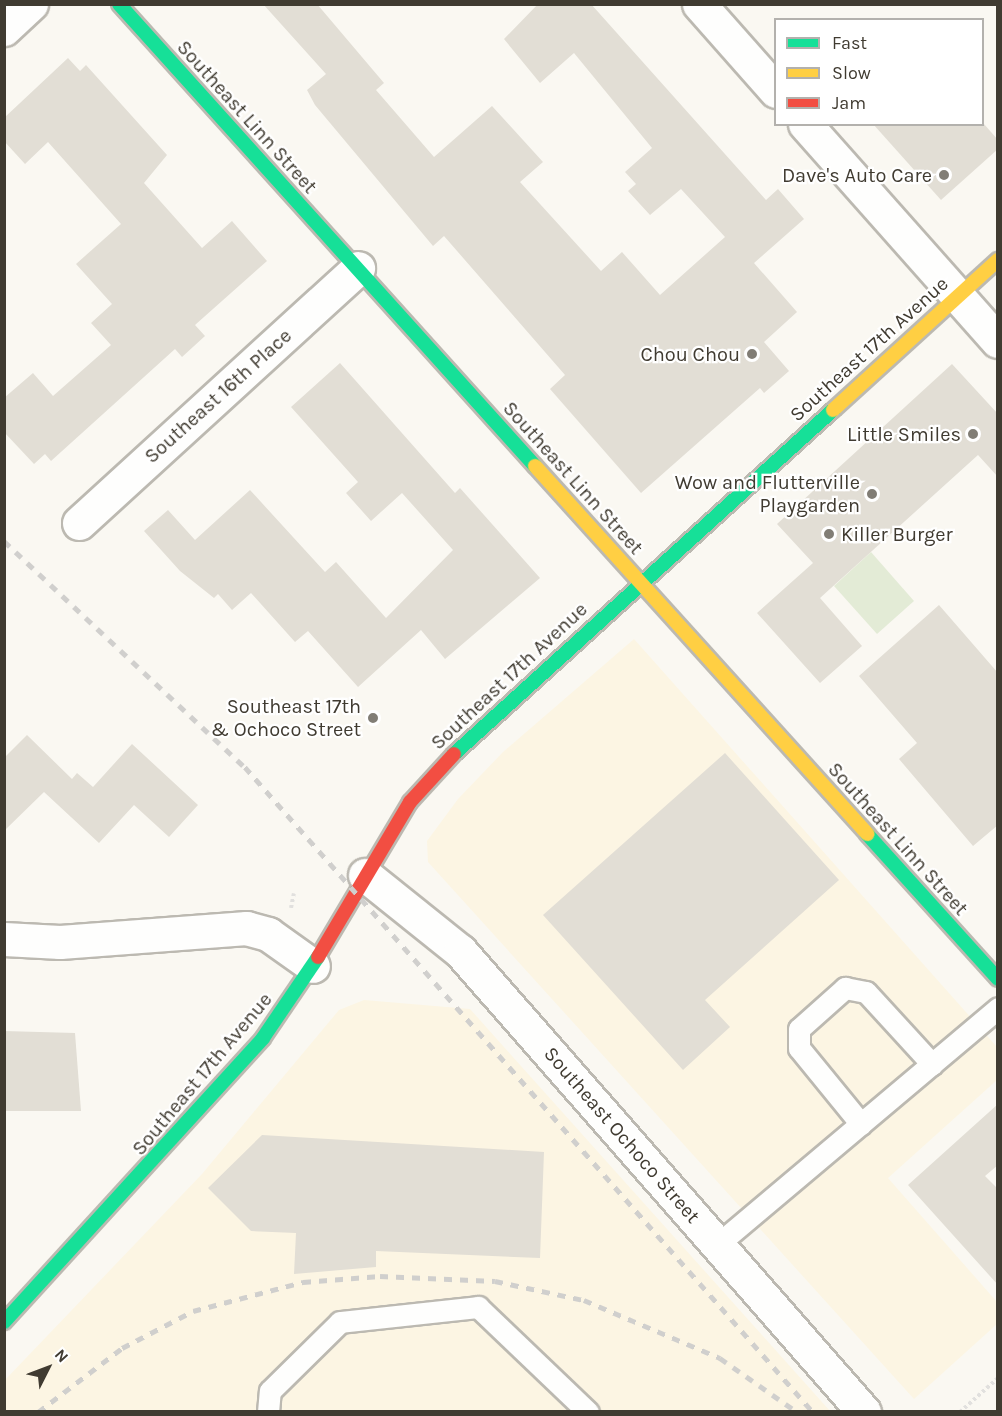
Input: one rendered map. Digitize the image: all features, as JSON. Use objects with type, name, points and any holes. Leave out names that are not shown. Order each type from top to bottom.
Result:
[{"type":"main road","name":"Southeast Linn Street","points":[[119,4],[998,979]]},
{"type":"main road","name":"Southeast 17th Avenue","points":[[4,1322],[264,1038],[313,966],[410,802],[448,759],[639,582],[998,260]]},
{"type":"street","points":[[4,29],[31,4]]},
{"type":"street","points":[[699,4],[774,89]]},
{"type":"street","points":[[808,126],[998,341]]},
{"type":"street","name":"Southeast 16th Place","points":[[79,524],[358,268]]},
{"type":"street","name":"Southeast Ochoco Street","points":[[365,875],[460,951],[864,1412]]},
{"type":"street","points":[[4,939],[60,942],[246,928],[277,939],[313,966]]},
{"type":"lane","points":[[861,1124],[799,1048],[799,1029],[845,988],[866,992],[932,1064]]},
{"type":"lane","points":[[718,1244],[998,1008]]},
{"type":"lane","points":[[268,1412],[270,1390],[340,1322],[478,1307],[588,1412]]},
{"type":"path","points":[[960,1412],[998,1378]]},
{"type":"shaded area","points":[[634,639],[997,1047],[997,1080],[888,1178],[997,1302],[997,1324],[914,1399],[428,862],[427,841],[458,799],[503,752]]},
{"type":"shaded area","points":[[364,1000],[470,1009],[830,1411],[5,1412],[4,1381],[202,1174],[339,1010]]},
{"type":"green space","points":[[871,552],[914,601],[877,634],[834,586]]},
{"type":"building","points":[[263,4],[317,4],[384,83],[376,90],[434,157],[492,106],[543,162],[520,182],[601,271],[622,252],[660,295],[725,237],[681,189],[650,215],[628,191],[636,184],[625,172],[652,148],[574,53],[540,83],[504,39],[538,4],[591,4],[766,200],[778,189],[804,219],[754,263],[797,312],[764,342],[789,371],[764,393],[760,388],[641,493],[550,389],[565,375],[444,236],[433,246],[315,105],[307,90],[326,74]]},
{"type":"building","points":[[68,58],[80,71],[86,65],[167,155],[144,183],[202,248],[232,221],[267,261],[195,325],[205,336],[182,357],[175,349],[51,461],[45,454],[34,464],[4,432],[4,398],[33,373],[53,396],[111,345],[91,323],[112,304],[76,264],[121,224],[48,142],[25,164],[4,141],[4,118]]},
{"type":"building","name":"Dave's Auto Care","points":[[984,124],[998,140],[998,149],[941,200],[875,126],[984,126]]},
{"type":"building","points":[[340,363],[455,493],[460,488],[540,578],[445,659],[421,630],[358,687],[308,631],[295,642],[251,593],[232,610],[218,594],[214,598],[180,571],[144,531],[168,510],[195,540],[250,490],[325,572],[336,562],[386,618],[453,550],[402,493],[371,521],[346,493],[358,482],[291,407]]},
{"type":"building","points":[[952,364],[998,414],[998,477],[978,455],[820,598],[862,646],[820,683],[757,613],[813,563],[777,524]]},
{"type":"building","points":[[939,605],[998,673],[998,825],[973,846],[899,759],[917,743],[859,676]]},
{"type":"building","points":[[27,735],[72,779],[77,773],[93,787],[132,744],[198,805],[169,837],[134,805],[99,843],[44,792],[4,831],[4,758]]},
{"type":"building","points":[[725,753],[839,880],[705,1000],[730,1027],[683,1070],[543,915]]},
{"type":"building","points":[[4,1031],[75,1033],[81,1111],[4,1111]]},
{"type":"building","points":[[998,1104],[998,1165],[985,1176],[998,1189],[998,1285],[908,1185]]},
{"type":"building","points":[[262,1135],[544,1152],[540,1258],[376,1251],[376,1267],[294,1274],[296,1233],[251,1231],[208,1188]]},
{"type":"railway","points":[[4,541],[245,767],[813,1412]]},
{"type":"railway","points":[[38,1412],[122,1348],[193,1311],[303,1282],[380,1276],[495,1281],[584,1300],[720,1358],[797,1412]]},
{"type":"traffic: fast","points":[[119,4],[535,466]]},
{"type":"traffic: fast","points":[[454,754],[833,410]]},
{"type":"traffic: fast","points":[[867,834],[998,979]]},
{"type":"traffic: fast","points":[[4,1322],[263,1038],[318,957]]},
{"type":"traffic: slow","points":[[833,410],[998,260]]},
{"type":"traffic: slow","points":[[535,466],[867,834]]},
{"type":"traffic: jam","points":[[318,957],[410,802],[454,754]]},
{"type":"place","name":"Dave's Auto Care","points":[[944,175]]},
{"type":"place","name":"Chou Chou","points":[[752,354]]},
{"type":"place","name":"Little Smiles","points":[[973,434]]},
{"type":"place","name":"Wow and Flutterville Playgarden","points":[[872,494]]},
{"type":"place","name":"Killer Burger","points":[[829,534]]},
{"type":"place","name":"Southeast 17th & Ochoco Street","points":[[373,718]]}]
